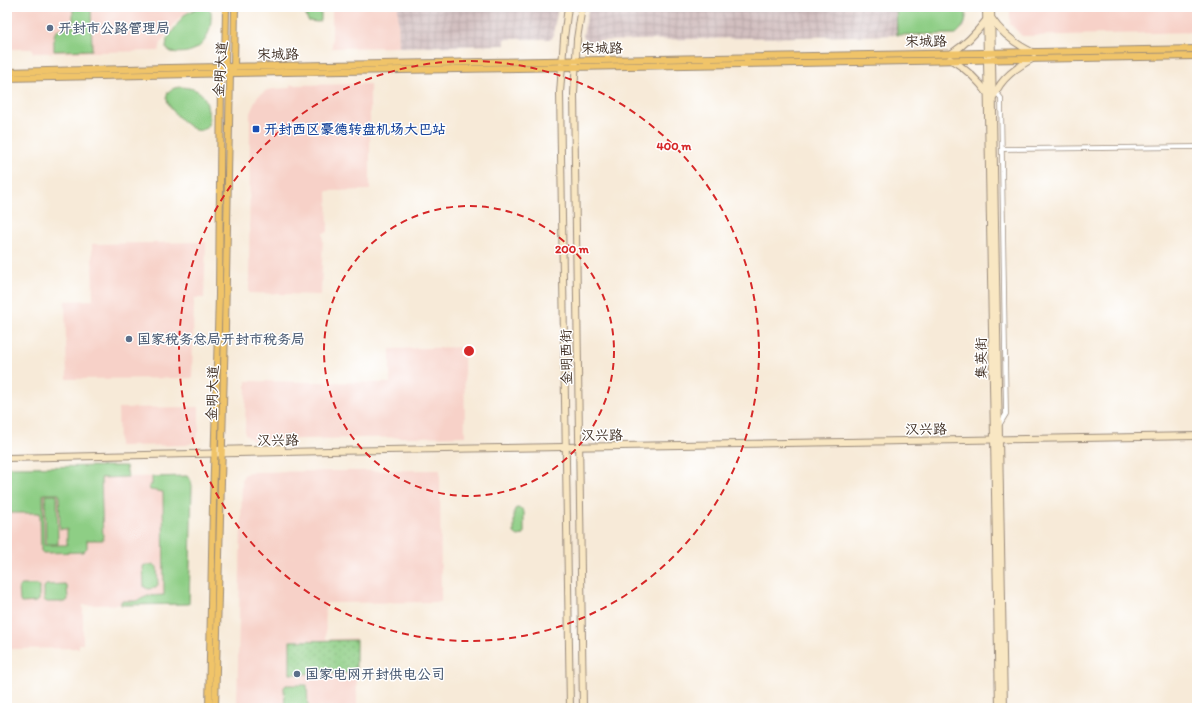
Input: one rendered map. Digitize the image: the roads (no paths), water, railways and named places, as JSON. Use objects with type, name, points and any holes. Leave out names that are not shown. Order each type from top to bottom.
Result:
[{"type":"main road","name":"金明大道","points":[[209,708],[219,295],[221,74],[224,67],[226,7]]},
{"type":"main road","name":"金明大道","points":[[215,708],[230,73],[234,67],[235,7]]},
{"type":"main road","name":"宋城路","points":[[7,72],[562,60],[990,56],[1197,49]]},
{"type":"main road","name":"宋城路","points":[[1033,55],[1197,56]]},
{"type":"main road","name":"宋城路","points":[[7,78],[561,68],[951,56]]},
{"type":"street","name":"金明西街","points":[[568,7],[561,68],[560,93],[570,708]]},
{"type":"street","name":"金明西街","points":[[582,7],[577,39],[574,94],[583,708]]},
{"type":"street","name":"集英街","points":[[986,7],[989,19]]},
{"type":"street","name":"集英街","points":[[991,7],[989,19],[993,93],[999,425],[997,438],[1004,708]]},
{"type":"street","points":[[993,93],[1011,73],[1033,55],[1010,38],[989,19],[951,56],[981,84],[993,93],[1001,98],[1006,414],[999,425]]},
{"type":"street","name":"集英街","points":[[993,93],[999,708]]},
{"type":"street","points":[[1002,149],[1197,147]]},
{"type":"street","name":"汉兴路","points":[[997,438],[1197,433]]},
{"type":"street","name":"汉兴路","points":[[7,455],[1197,436]]},
{"type":"street","name":"汉兴路","points":[[7,458],[215,452]]},
{"type":"place","name":"开封市公路管理局","points":[[50,28]]},
{"type":"place","name":"开封西区豪德转盘机场大巴站","points":[[256,129]]},
{"type":"place","name":"国家税务总局开封市税务局","points":[[129,339]]},
{"type":"place","name":"国家电网开封供电公司","points":[[297,674]]}]
